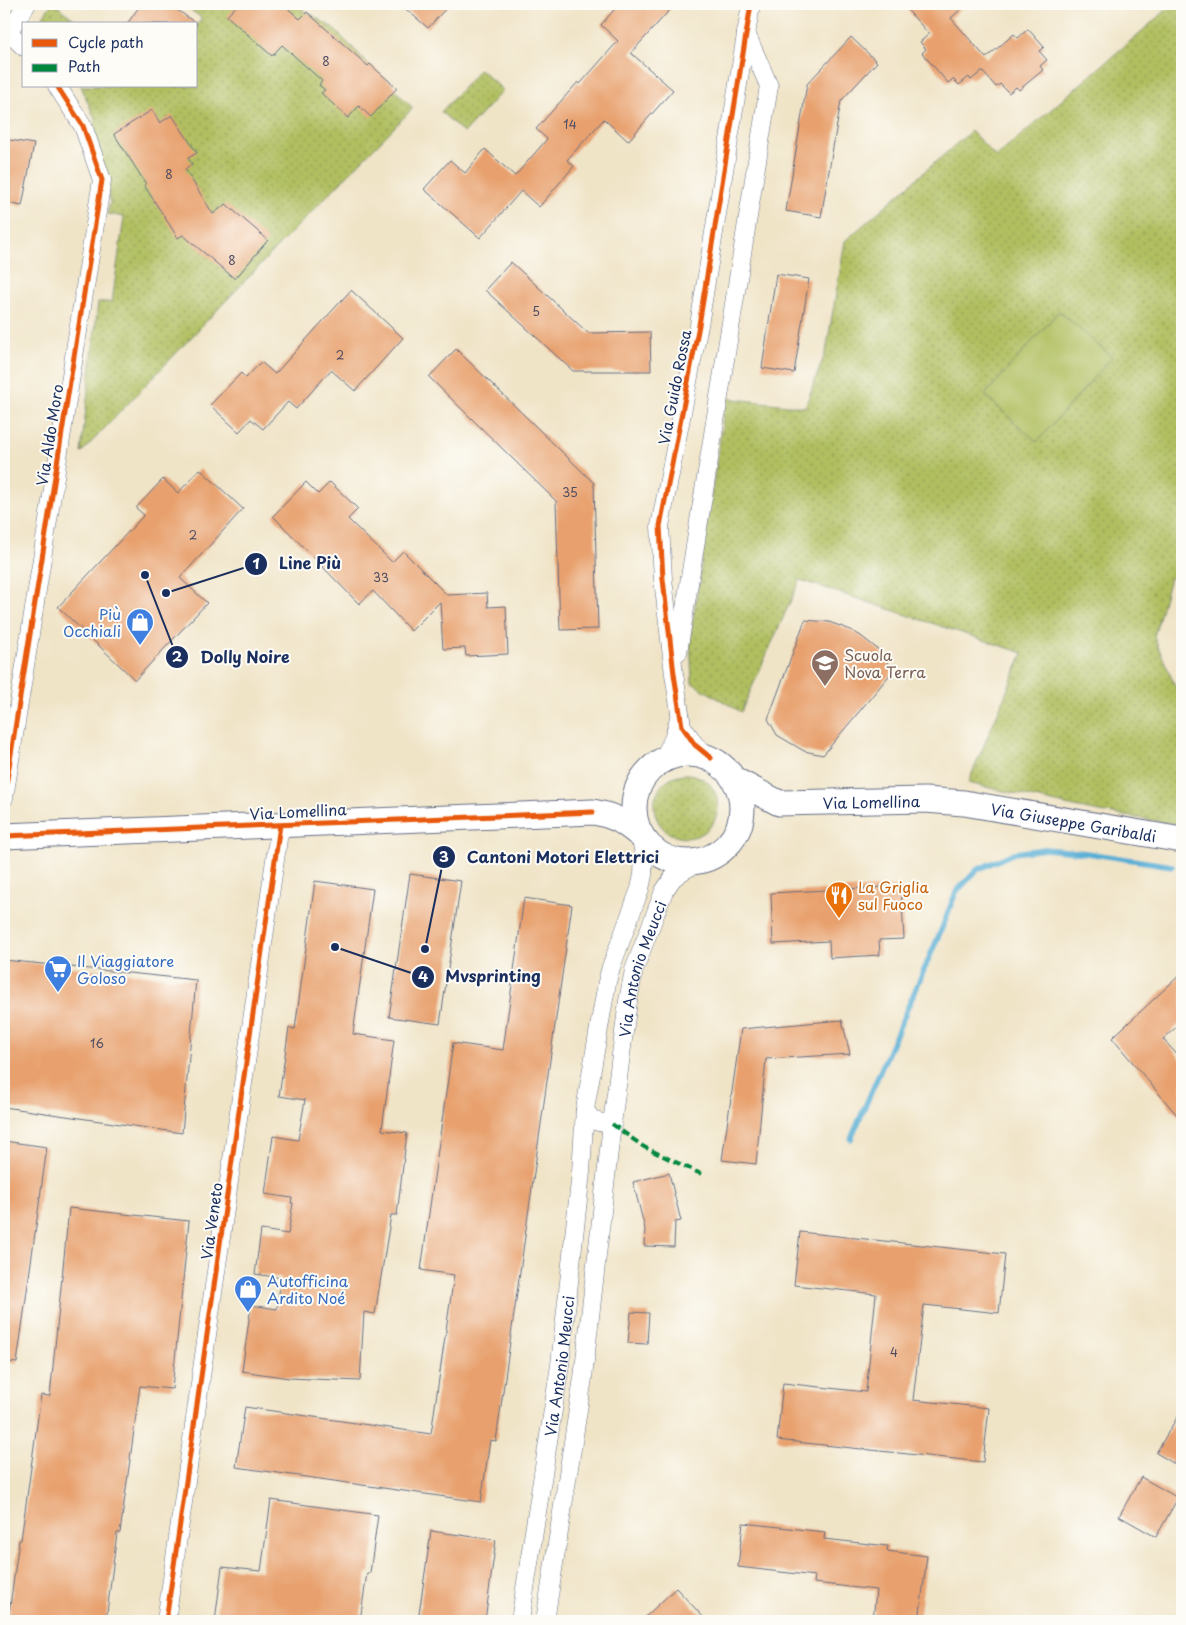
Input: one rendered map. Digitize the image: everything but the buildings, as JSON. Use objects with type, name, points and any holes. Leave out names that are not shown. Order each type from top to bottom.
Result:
[{"type":"main road","points":[[693,753],[712,758],[727,770],[735,780],[741,809],[736,832],[727,847],[716,856],[699,862],[687,863],[668,860],[652,850],[640,835],[634,820],[633,806],[640,782],[652,767],[663,760],[681,754],[693,753]]},
{"type":"main road","name":"Via Lomellina","points":[[735,780],[779,803],[925,800],[964,803]]},
{"type":"main road","name":"Via Lomellina","points":[[593,812],[609,806],[640,782]]},
{"type":"main road","points":[[736,832],[779,803]]},
{"type":"main road","name":"Via Giuseppe Garibaldi","points":[[964,803],[1182,840]]},
{"type":"main road","name":"Via Lomellina","points":[[4,836],[593,812],[620,819],[640,835]]},
{"type":"street","points":[[22,45],[6,30],[27,4]]},
{"type":"street","name":"Via Guido Rossa","points":[[712,758],[695,745],[682,726],[663,579],[660,526],[698,325],[746,33],[753,6]]},
{"type":"street","name":"Via Guido Rossa","points":[[674,674],[769,86],[746,33]]},
{"type":"street","name":"Via Aldo Moro","points":[[4,798],[102,180],[83,126],[58,88]]},
{"type":"street","name":"Via Guido Rossa","points":[[663,760],[674,737],[680,711]]},
{"type":"street","name":"Via Veneto","points":[[166,1621],[280,825]]},
{"type":"street","name":"Via Antonio Meucci","points":[[520,1621],[560,1364],[581,1172],[585,1109],[607,982],[640,889],[643,875],[644,854],[640,835]]},
{"type":"street","name":"Via Antonio Meucci","points":[[545,1621],[583,1378],[612,1124],[628,1001],[634,970],[664,891],[673,878],[699,862]]},
{"type":"street","points":[[585,1109],[589,1117],[596,1122],[612,1124]]},
{"type":"green space","points":[[51,4],[55,4],[78,22],[42,22]]},
{"type":"green space","points":[[182,4],[294,4],[333,28],[413,108],[81,453],[98,302],[112,302],[124,217],[107,214],[110,202],[92,131],[95,119],[82,88],[198,88],[198,23],[202,18]]},
{"type":"green space","points":[[1173,4],[1182,4],[1182,573],[1170,578],[1154,637],[1182,702],[1182,825],[1088,810],[968,783],[1023,653],[800,580],[741,712],[692,683],[690,639],[726,398],[805,407],[826,351],[845,241],[971,131],[996,157]]},
{"type":"green space","points":[[480,69],[503,90],[464,133],[441,112]]},
{"type":"green space","points":[[1059,311],[1112,357],[1037,442],[985,395]]},
{"type":"green space","points":[[680,774],[692,774],[709,783],[716,794],[718,806],[716,818],[709,829],[692,838],[680,838],[668,833],[659,824],[654,812],[654,800],[659,788],[668,779]]},
{"type":"waterway","points":[[851,1139],[956,892],[977,870],[1014,853],[1045,849],[1087,853],[1172,866]]},
{"type":"marked path","points":[[612,1124],[644,1147],[701,1174]]},
{"type":"cycle path","points":[[711,758],[695,745],[682,726],[663,579],[660,526],[699,325],[751,4]]},
{"type":"cycle path","points":[[4,798],[102,180],[83,126],[58,88]]},
{"type":"cycle path","points":[[4,836],[593,812]]},
{"type":"cycle path","points":[[166,1621],[280,825]]},
{"type":"place","name":"Dolly Noire","points":[[145,575]]},
{"type":"place","name":"Line Più","points":[[166,593]]},
{"type":"place","name":"Più Occhiali","points":[[140,646]]},
{"type":"place","name":"Scuola Nova Terra","points":[[825,687]]},
{"type":"place","name":"La Griglia sul Fuoco","points":[[839,919]]},
{"type":"place","name":"Mvsprinting","points":[[335,947]]},
{"type":"place","name":"Cantoni Motori Elettrici","points":[[425,949]]},
{"type":"place","name":"Il Viaggiatore Goloso","points":[[58,993]]},
{"type":"place","name":"Autofficina Ardito Noé","points":[[248,1313]]}]
